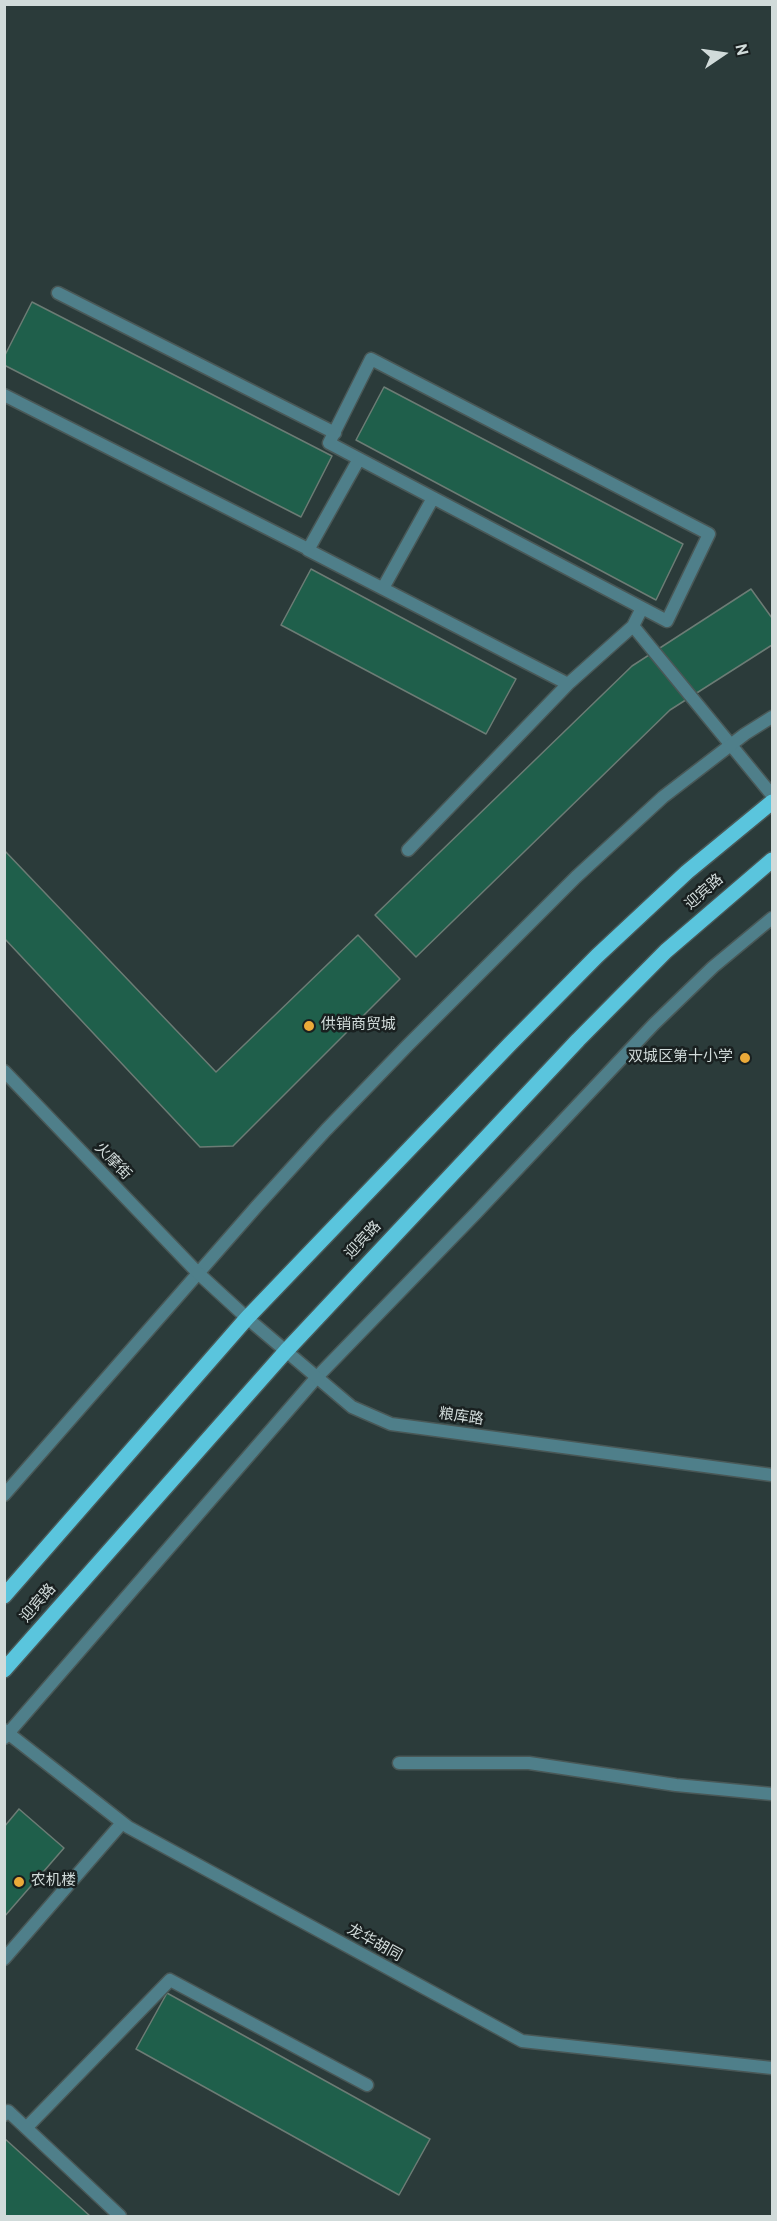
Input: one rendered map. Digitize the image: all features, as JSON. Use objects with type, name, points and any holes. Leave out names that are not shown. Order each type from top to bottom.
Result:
[{"type":"main road","name":"迎宾路","points":[[4,1596],[247,1318],[597,956],[687,872],[772,802]]},
{"type":"main road","name":"迎宾路","points":[[4,1670],[286,1351],[578,1040],[666,951],[772,860]]},
{"type":"street","points":[[58,293],[334,433]]},
{"type":"street","points":[[370,358],[709,534],[667,621],[359,459],[329,443],[370,358]]},
{"type":"street","points":[[4,395],[568,684]]},
{"type":"street","points":[[310,550],[308,550],[359,459]]},
{"type":"street","points":[[383,588],[433,498]]},
{"type":"street","points":[[408,850],[568,684],[633,626],[642,608]]},
{"type":"street","points":[[633,626],[772,795]]},
{"type":"street","points":[[4,1496],[326,1130],[576,877],[663,797],[772,717]]},
{"type":"street","points":[[6,1734],[317,1377],[654,1024],[713,967],[772,918]]},
{"type":"street","name":"火摩街","points":[[4,1071],[198,1273]]},
{"type":"street","name":"粮库路","points":[[198,1273],[352,1407],[391,1424],[772,1475]]},
{"type":"street","name":"龙华胡同","points":[[6,1734],[122,1822],[522,2041],[772,2068]]},
{"type":"street","points":[[399,1763],[529,1763],[676,1785],[772,1794]]},
{"type":"street","points":[[4,1959],[122,1822]]},
{"type":"street","points":[[26,2128],[170,1980],[367,2085]]},
{"type":"street","points":[[4,2115],[8,2111],[120,2217]]},
{"type":"building","points":[[32,302],[332,456],[301,517],[4,365],[4,357]]},
{"type":"building","points":[[384,387],[683,544],[656,600],[356,440]]},
{"type":"building","points":[[311,569],[516,679],[486,734],[281,625]]},
{"type":"building","points":[[751,589],[772,618],[772,645],[670,710],[416,957],[375,915],[632,666]]},
{"type":"building","name":"供销商贸城","points":[[4,850],[216,1072],[358,935],[400,979],[233,1146],[200,1147],[4,938]]},
{"type":"building","name":"农机楼","points":[[19,1809],[64,1848],[4,1917],[4,1827]]},
{"type":"building","points":[[167,1993],[430,2139],[399,2195],[136,2049]]},
{"type":"building","points":[[4,2138],[90,2216],[4,2216]]},
{"type":"place","name":"供销商贸城","points":[[309,1026]]},
{"type":"place","name":"双城区第十小学","points":[[745,1058]]},
{"type":"place","name":"农机楼","points":[[19,1882]]}]
